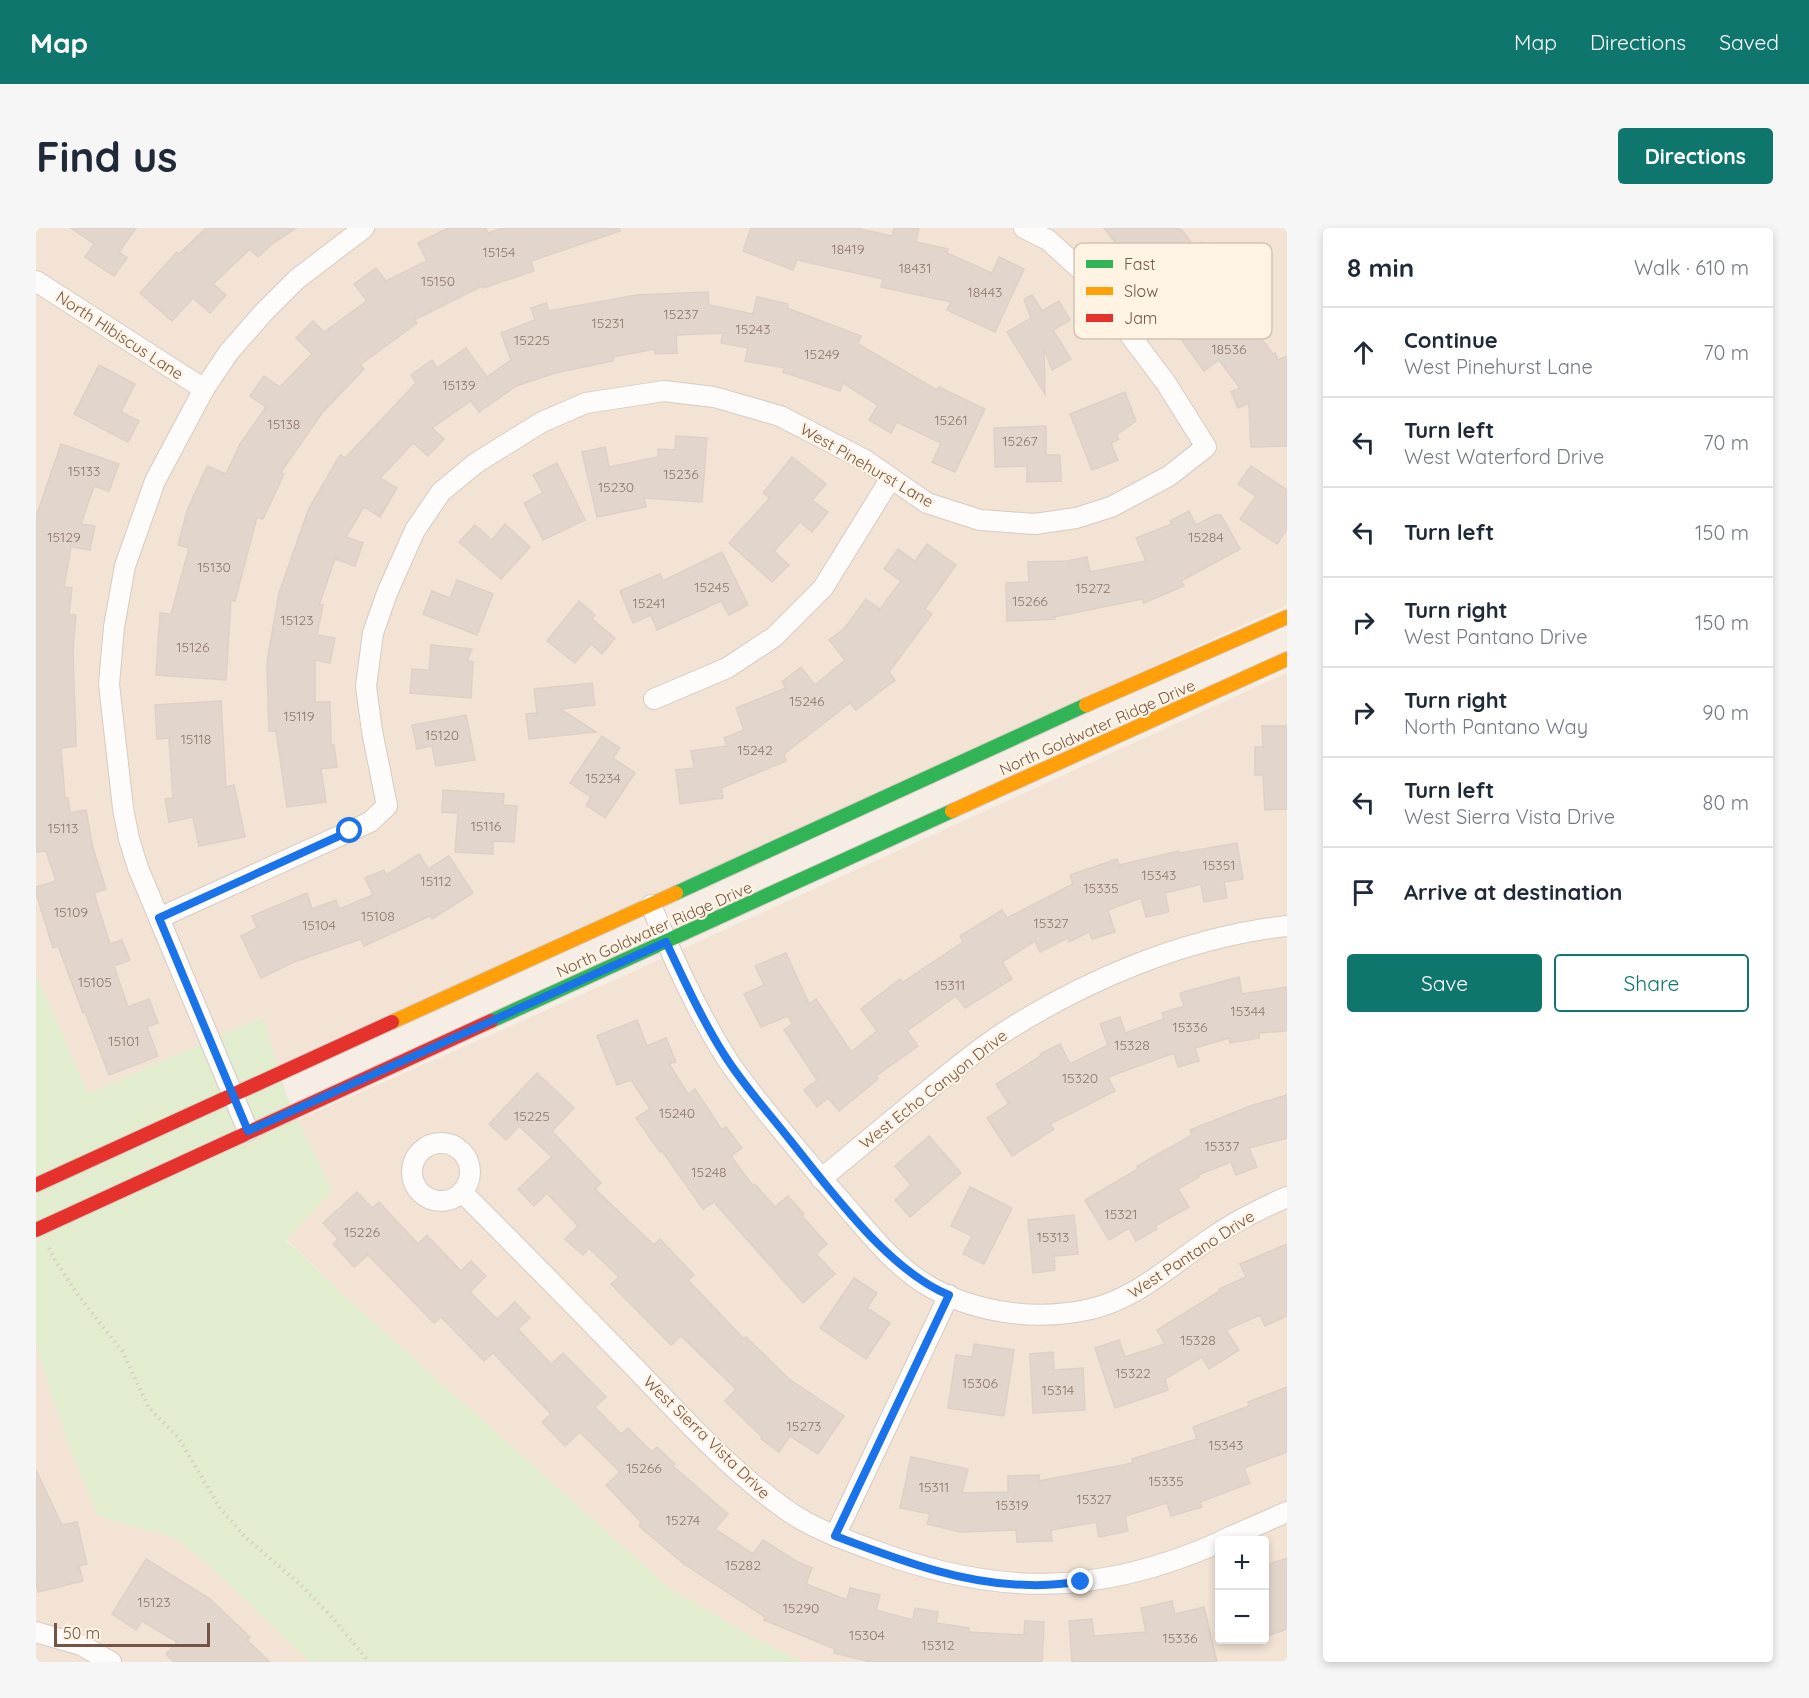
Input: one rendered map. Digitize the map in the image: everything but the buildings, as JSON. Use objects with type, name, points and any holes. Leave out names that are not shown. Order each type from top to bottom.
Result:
[{"type":"street","points":[[248,1131],[138,868],[129,839],[118,777],[109,684],[114,627],[125,566],[155,481],[204,389],[229,352],[264,312],[297,279],[364,228]]},
{"type":"street","name":"West Pinehurst Lane","points":[[1024,228],[1048,240],[1074,264]]},
{"type":"street","name":"North Hibiscus Lane","points":[[36,281],[204,389]]},
{"type":"street","name":"West Pinehurst Lane","points":[[159,918],[370,822],[387,806],[366,686],[373,633],[387,593],[415,530],[441,492],[476,464],[542,422],[586,403],[664,391],[714,397],[780,416],[865,460],[927,503],[980,520],[1035,524],[1076,518],[1111,507],[1169,476],[1206,447],[1166,383],[1133,339]]},
{"type":"street","points":[[654,699],[727,668],[774,637],[823,588],[891,478]]},
{"type":"street","name":"North Goldwater Ridge Drive","points":[[36,1185],[1071,712],[1287,617]]},
{"type":"street","name":"North Goldwater Ridge Drive","points":[[36,1230],[248,1131],[1287,659]]},
{"type":"street","name":"West Pantano Drive","points":[[651,905],[666,942],[725,1056],[751,1092],[821,1179],[882,1248],[933,1288],[992,1310],[1032,1315],[1060,1315],[1093,1309],[1125,1297],[1157,1278],[1206,1241],[1266,1206],[1287,1197]]},
{"type":"street","name":"West Echo Canyon Drive","points":[[821,1179],[955,1068],[1002,1034],[1052,1003],[1106,977],[1171,952],[1220,938],[1287,926]]},
{"type":"street","name":"West Sierra Vista Drive","points":[[462,1192],[694,1429],[749,1481],[790,1513],[835,1536],[931,1569],[979,1581],[1030,1586],[1081,1582],[1154,1568],[1215,1543]]},
{"type":"street","points":[[835,1536],[949,1295]]},
{"type":"street","name":"West Sierra Vista Drive","points":[[1232,1536],[1287,1512]]},
{"type":"street","points":[[36,1632],[81,1645],[111,1662]]},
{"type":"path","points":[[46,1242],[78,1295],[122,1351],[149,1408],[178,1437],[220,1508],[244,1536],[317,1601],[369,1662]]},
{"type":"shaded area","points":[[36,228],[1287,228],[1287,605],[278,1067],[262,1017],[88,1094],[36,974]]},
{"type":"shaded area","points":[[1287,673],[1287,1661],[802,1662],[749,1635],[669,1588],[343,1295],[286,1239],[332,1191],[298,1120],[621,977]]},
{"type":"shaded area","points":[[36,1346],[98,1516],[173,1537],[210,1566],[310,1662],[36,1662]]},
{"type":"green space","points":[[36,974],[88,1094],[263,1017],[286,1094],[332,1191],[286,1240],[343,1295],[669,1588],[749,1635],[802,1662],[310,1662],[210,1566],[173,1537],[98,1516],[70,1448],[36,1346]]},
{"type":"traffic: fast","points":[[676,893],[1086,705]]},
{"type":"traffic: fast","points":[[491,1021],[952,811]]},
{"type":"traffic: slow","points":[[1086,705],[1287,617]]},
{"type":"traffic: slow","points":[[952,811],[1287,659]]},
{"type":"traffic: slow","points":[[392,1022],[676,893]]},
{"type":"traffic: jam","points":[[36,1230],[491,1021]]},
{"type":"traffic: jam","points":[[36,1185],[392,1022]]},
{"type":"route","points":[[350,831],[159,918],[248,1131],[666,942],[725,1056],[751,1092],[821,1179],[882,1248],[915,1276],[949,1295],[835,1536],[931,1569],[979,1581],[1030,1586],[1081,1582]]}]
